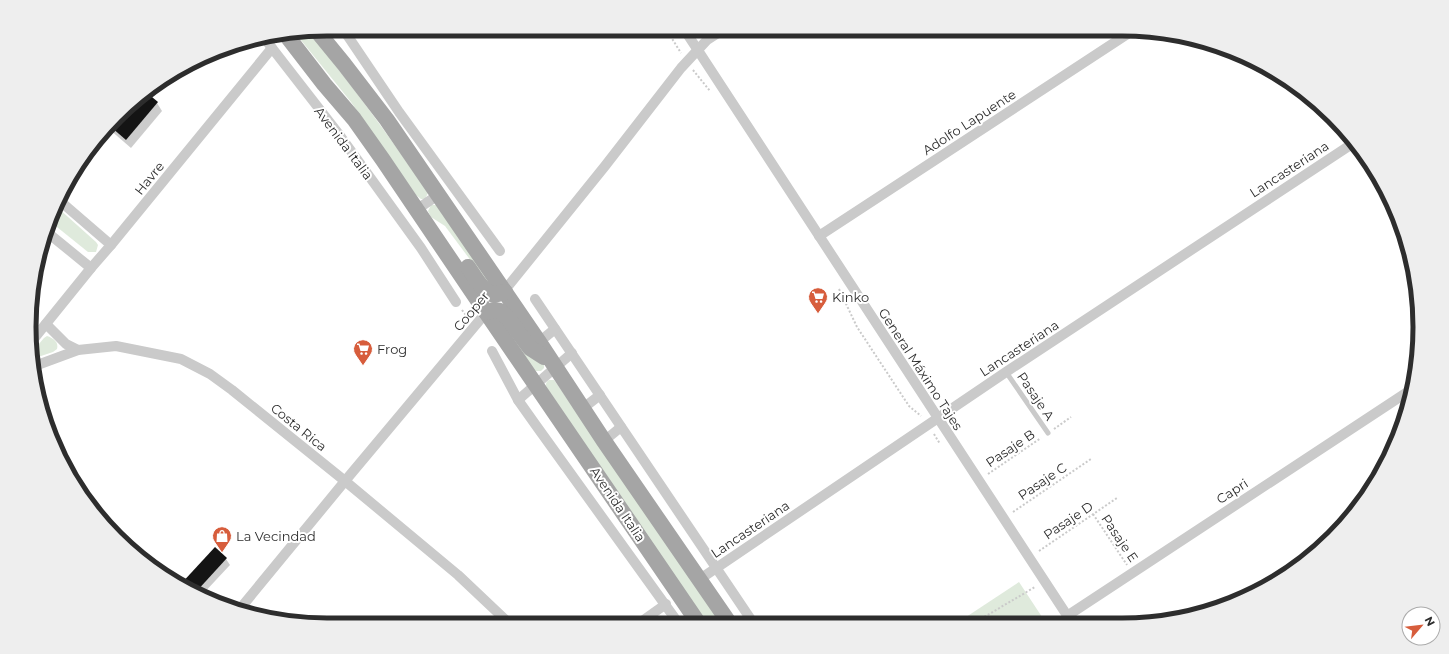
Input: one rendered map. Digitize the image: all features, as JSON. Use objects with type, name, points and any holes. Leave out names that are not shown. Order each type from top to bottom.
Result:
[{"type":"main road","name":"Avenida Italia","points":[[321,36],[362,88],[393,116],[438,195],[457,224],[726,618]]},
{"type":"main road","name":"Avenida Italia","points":[[289,38],[324,84],[354,119],[695,618]]},
{"type":"main road","points":[[420,216],[451,242],[488,293],[494,296],[504,292]]},
{"type":"main road","points":[[486,312],[494,310],[500,311],[507,317],[530,348],[546,358],[556,367]]},
{"type":"street","name":"Avenida Italia","points":[[348,36],[375,77],[393,116],[500,251]]},
{"type":"street","name":"General Máximo Tajes","points":[[688,36],[1069,618]]},
{"type":"street","name":"Cooper","points":[[243,606],[504,292],[681,68],[707,40],[713,36]]},
{"type":"street","name":"Adolfo Lapuente","points":[[819,236],[1124,36]]},
{"type":"street","name":"Avenida Italia","points":[[268,43],[338,133],[421,248],[456,302]]},
{"type":"street","name":"Havre","points":[[36,336],[272,48]]},
{"type":"street","points":[[362,88],[375,77]]},
{"type":"street","name":"Lancasteriana","points":[[700,579],[937,418],[1349,146]]},
{"type":"street","points":[[420,216],[438,195]]},
{"type":"street","points":[[63,204],[111,245]]},
{"type":"street","points":[[457,224],[472,215]]},
{"type":"street","points":[[50,235],[91,268]]},
{"type":"street","points":[[421,248],[436,238]]},
{"type":"street","points":[[535,299],[750,618]]},
{"type":"street","points":[[46,324],[66,344],[78,350]]},
{"type":"street","points":[[539,342],[555,329]]},
{"type":"street","name":"Costa Rica","points":[[38,365],[78,350],[116,346],[180,359],[210,374],[345,481],[458,575],[504,618]]},
{"type":"street","name":"Avenida Italia","points":[[492,351],[518,400],[675,618]]},
{"type":"street","points":[[518,400],[572,353]]},
{"type":"street","name":"Capri","points":[[1071,618],[1133,572],[1405,394]]},
{"type":"street","points":[[582,409],[600,395]]},
{"type":"street","points":[[604,441],[621,427]]},
{"type":"street","points":[[646,618],[666,604]]},
{"type":"lane","name":"Pasaje A","points":[[1006,372],[1048,433]]},
{"type":"path","points":[[670,36],[680,52]]},
{"type":"path","points":[[693,70],[711,92]]},
{"type":"path","points":[[838,287],[857,327],[910,406],[921,417]]},
{"type":"path","points":[[456,302],[474,327]]},
{"type":"path","name":"Pasaje B","points":[[979,480],[1071,417]]},
{"type":"path","name":"Pasaje C","points":[[1004,518],[1091,459]]},
{"type":"path","name":"Pasaje D","points":[[1030,558],[1117,498]]},
{"type":"path","name":"Pasaje E","points":[[1093,514],[1133,572]]},
{"type":"path","points":[[982,618],[1045,581]]},
{"type":"green space","points":[[299,37],[313,37],[385,131],[414,172],[428,193],[425,199],[421,199],[416,195],[351,102]]},
{"type":"green space","points":[[431,205],[436,205],[493,287],[492,289],[445,226],[431,217],[428,211]]},
{"type":"green space","points":[[61,210],[98,245],[96,252],[88,252],[54,225]]},
{"type":"green space","points":[[499,316],[544,364],[544,368],[541,371],[536,371],[533,369]]},
{"type":"green space","points":[[47,336],[55,341],[57,344],[57,349],[53,352],[38,357],[37,346]]},
{"type":"green space","points":[[549,380],[554,380],[557,384],[717,618],[703,618],[547,388],[547,382]]},
{"type":"green space","points":[[1019,582],[1043,618],[965,618]]},
{"type":"building","points":[[150,96],[158,102],[126,140],[113,129],[135,108]]},
{"type":"building","points":[[215,547],[227,558],[199,588],[184,581]]},
{"type":"place","name":"Kinko","points":[[818,314]]},
{"type":"place","name":"Frog","points":[[363,366]]},
{"type":"place","name":"La Vecindad","points":[[222,553]]}]
